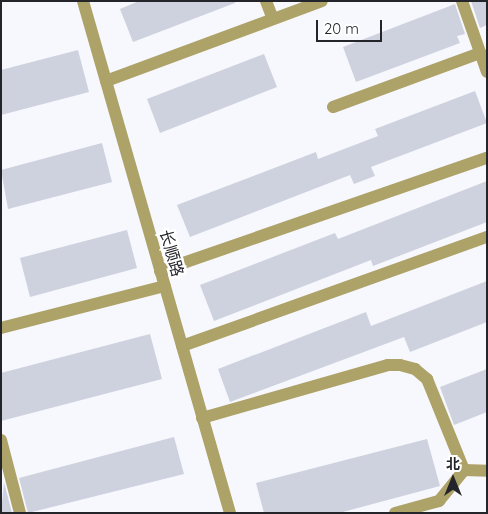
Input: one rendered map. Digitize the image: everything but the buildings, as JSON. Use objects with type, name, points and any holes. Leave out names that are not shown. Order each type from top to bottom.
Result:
[{"type":"street","name":"长顺路","points":[[83,1],[230,513]]},
{"type":"street","points":[[266,1],[273,20]]},
{"type":"street","points":[[106,81],[322,1]]},
{"type":"street","points":[[462,1],[487,72]]},
{"type":"street","points":[[333,107],[480,53]]},
{"type":"street","points":[[160,271],[487,158]]},
{"type":"street","points":[[182,346],[487,237]]},
{"type":"street","points":[[1,328],[164,286]]},
{"type":"street","points":[[202,418],[388,364],[400,364],[415,369],[427,379],[464,470]]},
{"type":"street","points":[[1,440],[20,513]]},
{"type":"street","points":[[464,470],[487,471]]},
{"type":"street","points":[[395,513],[439,501],[464,470]]}]
